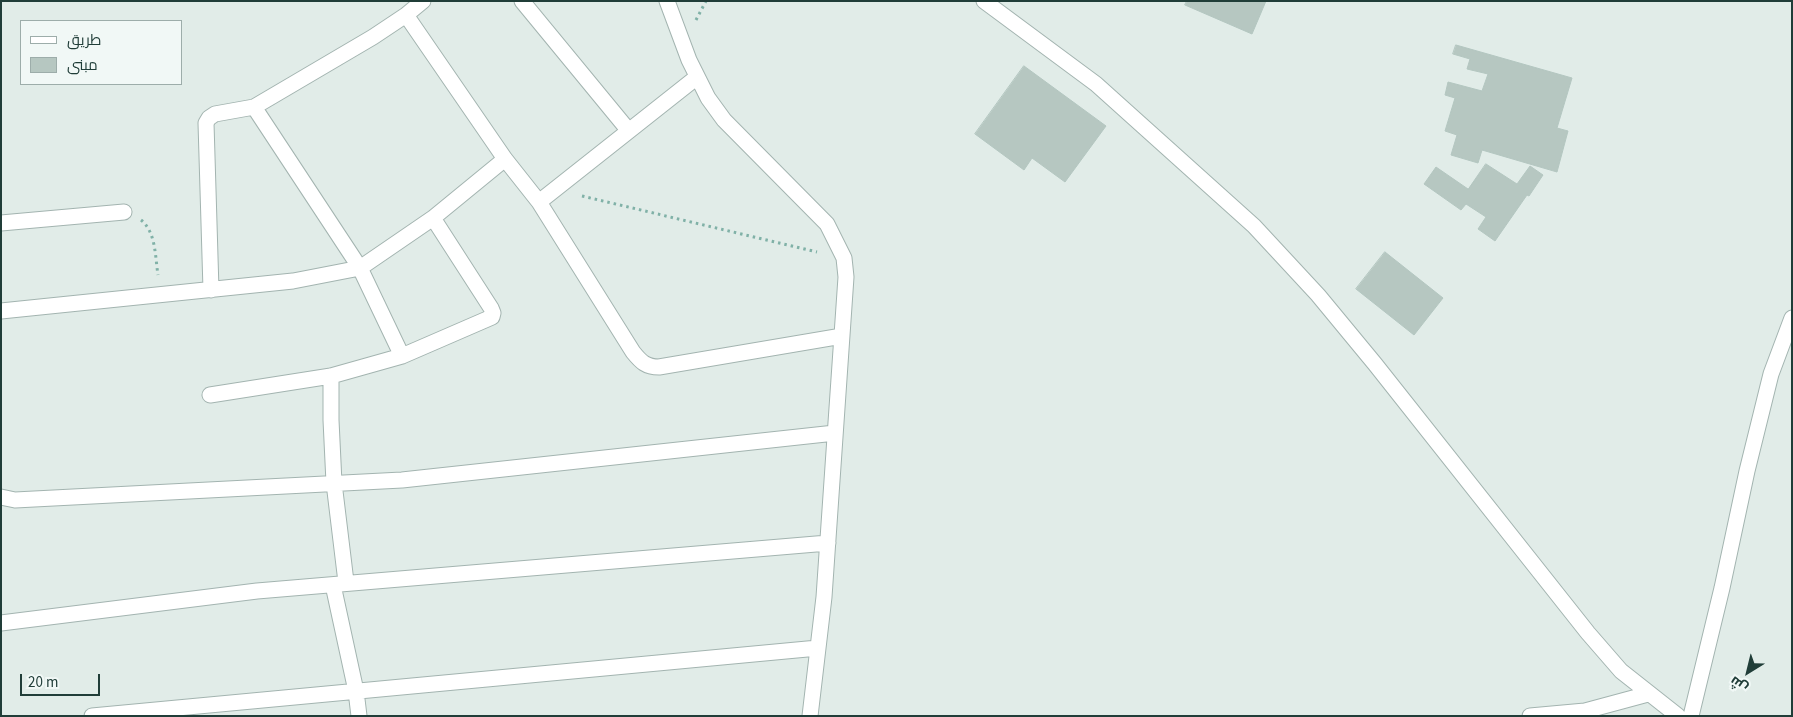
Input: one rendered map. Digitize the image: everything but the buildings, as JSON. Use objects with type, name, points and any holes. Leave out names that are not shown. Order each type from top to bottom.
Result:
[{"type":"street","points":[[211,290],[206,123],[209,118],[214,114],[254,107],[365,42],[406,15],[423,1]]},
{"type":"street","points":[[522,1],[629,131]]},
{"type":"street","points":[[666,1],[689,60],[708,98],[724,120],[827,224],[844,258],[846,277],[828,543],[810,716]]},
{"type":"street","points":[[984,1],[1096,84],[1254,226],[1318,295],[1375,364],[1588,633],[1621,670],[1648,694],[1678,716]]},
{"type":"street","points":[[406,15],[505,158],[539,202],[641,362],[649,367],[659,367],[842,336]]},
{"type":"street","points":[[539,202],[698,77]]},
{"type":"street","points":[[254,107],[360,268],[402,356]]},
{"type":"street","points":[[1,311],[293,281],[360,268],[433,218],[505,158]]},
{"type":"street","points":[[1,223],[124,212]]},
{"type":"street","points":[[210,394],[331,376],[402,356],[492,317],[493,313],[433,218]]},
{"type":"street","points":[[1691,716],[1771,374],[1792,318]]},
{"type":"street","points":[[331,376],[331,420],[339,584],[359,716]]},
{"type":"street","points":[[1,497],[15,500],[402,480],[835,432]]},
{"type":"street","points":[[1,623],[257,591],[828,543]]},
{"type":"street","points":[[92,716],[818,648]]},
{"type":"street","points":[[1530,716],[1585,711],[1648,694]]},
{"type":"path","points":[[555,189],[844,258]]},
{"type":"path","points":[[124,212],[137,216],[147,225],[152,234],[161,295]]}]
